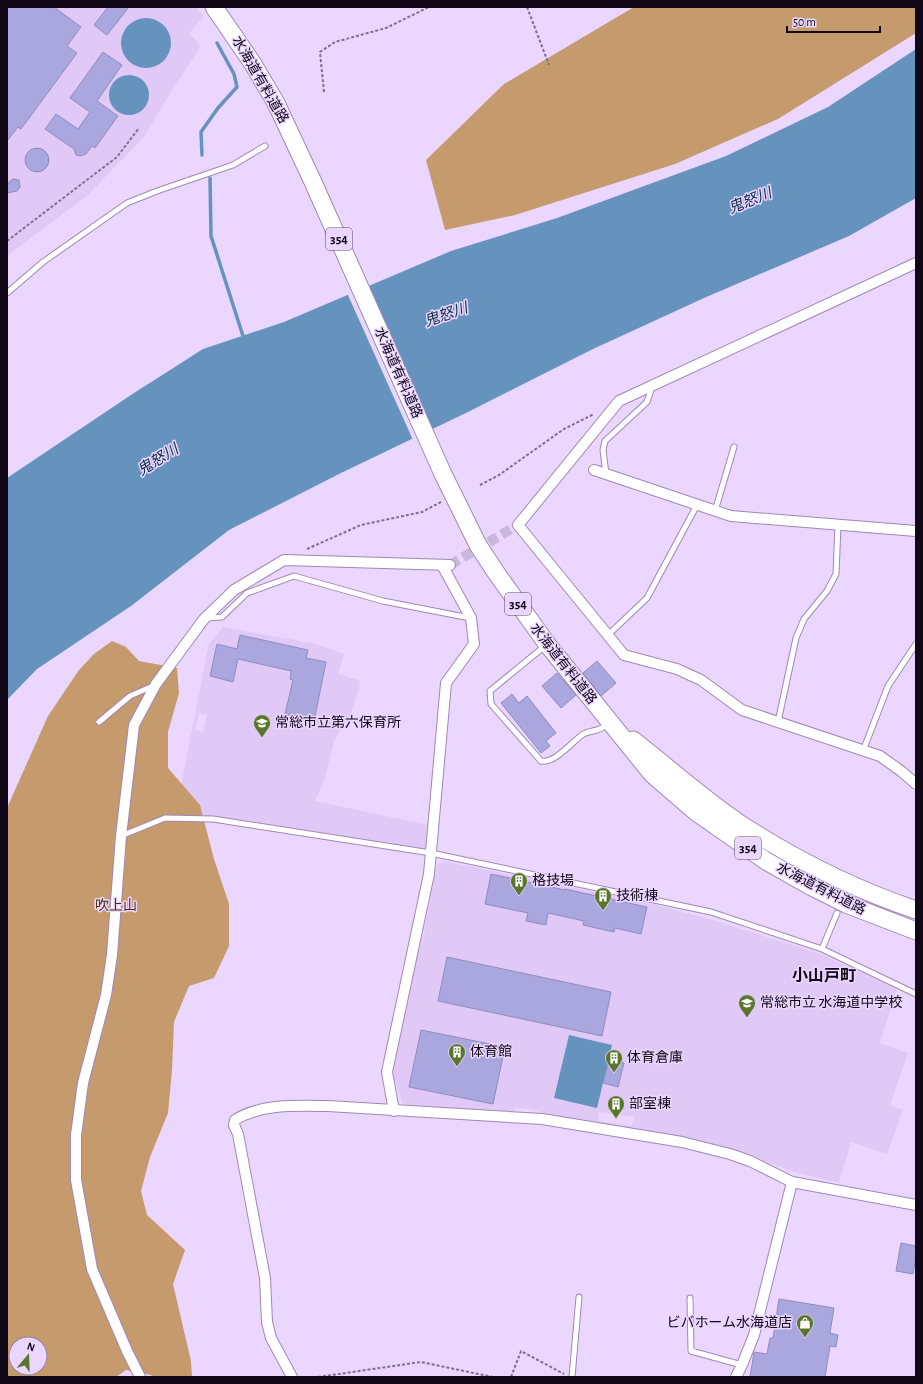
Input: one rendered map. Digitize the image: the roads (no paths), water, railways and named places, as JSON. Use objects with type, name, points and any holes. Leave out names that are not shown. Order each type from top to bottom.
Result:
[{"type":"highway","name":"水海道有料道路","points":[[217,10],[253,64],[276,104],[314,182],[443,474],[478,545],[547,644],[652,774],[696,812],[766,861],[812,887],[846,904],[916,931]]},
{"type":"highway","name":"水海道有料道路","points":[[609,722],[732,817],[777,847],[803,862],[853,886],[916,910]]},
{"type":"street","points":[[916,263],[619,401],[518,525],[624,655],[677,669],[701,680],[742,710],[880,756],[916,784]]},
{"type":"street","points":[[594,470],[731,516],[916,531]]},
{"type":"street","points":[[140,1377],[127,1351],[92,1268],[76,1180],[76,1135],[83,1083],[106,995],[112,955],[121,836],[134,725],[156,684],[204,618],[234,590],[284,560],[446,565],[471,618],[474,644],[446,683],[429,874],[387,1072],[394,1111]]},
{"type":"street","points":[[292,1377],[271,1338],[267,1322],[265,1278],[238,1134],[234,1125],[235,1120],[254,1110],[276,1107],[328,1106],[542,1119],[682,1142],[730,1154],[792,1182],[916,1205]]},
{"type":"street","points":[[736,1377],[754,1335],[792,1182]]},
{"type":"lane","points":[[7,294],[44,262],[127,203],[233,164],[265,146]]},
{"type":"lane","points":[[606,474],[603,450],[605,441],[647,402],[653,384]]},
{"type":"lane","points":[[715,511],[734,447]]},
{"type":"lane","points":[[608,635],[647,598],[697,505]]},
{"type":"lane","points":[[778,722],[796,638],[804,619],[827,591],[836,574],[838,525]]},
{"type":"lane","points":[[204,618],[222,616],[247,594],[294,576],[383,601],[471,618]]},
{"type":"lane","points":[[547,644],[490,691],[491,704],[541,761],[545,762],[552,760],[583,734],[602,729],[609,722]]},
{"type":"lane","points":[[863,751],[888,686],[916,644]]},
{"type":"lane","points":[[99,722],[130,696],[156,684]]},
{"type":"lane","points":[[121,836],[165,818],[213,819],[431,853],[711,912],[822,949],[916,994]]},
{"type":"lane","points":[[822,949],[837,913]]},
{"type":"lane","points":[[572,1377],[579,1296]]},
{"type":"lane","points":[[690,1298],[691,1351],[742,1365]]},
{"type":"water","points":[[141,18],[151,18],[164,25],[171,38],[171,48],[164,61],[151,68],[141,68],[132,64],[125,57],[121,48],[121,38],[125,29],[132,22]]},
{"type":"water","name":"鬼怒川","points":[[916,49],[916,198],[849,236],[704,298],[593,349],[229,530],[131,606],[37,669],[7,700],[7,478],[203,349],[284,322],[451,251],[557,218],[726,156],[828,107]]},
{"type":"water","points":[[133,75],[140,78],[146,84],[149,95],[148,103],[140,112],[133,115],[125,115],[118,112],[110,103],[109,91],[112,84],[121,76]]},
{"type":"water","points":[[569,1035],[612,1045],[597,1108],[554,1098]]},
{"type":"waterway","points":[[202,155],[201,132],[218,108],[237,87],[234,74],[217,43]]},
{"type":"waterway","points":[[210,178],[211,236],[243,336]]},
{"type":"tunnel","points":[[450,565],[518,525]]},
{"type":"place","name":"常総市立第六保育所","points":[[262,738]]},
{"type":"place","name":"格技場","points":[[519,896]]},
{"type":"place","name":"技術棟","points":[[603,911]]},
{"type":"place","name":"常総市立 水海道中学校","points":[[747,1018]]},
{"type":"place","name":"体育館","points":[[457,1067]]},
{"type":"place","name":"体育倉庫","points":[[614,1073]]},
{"type":"place","name":"部室棟","points":[[616,1119]]},
{"type":"place","name":"ビバホーム水海道店","points":[[805,1338]]},
{"type":"district","name":"小山戸町","points":[[824,976]]},
{"type":"park label","name":"吹上山","points":[[116,906]]}]
